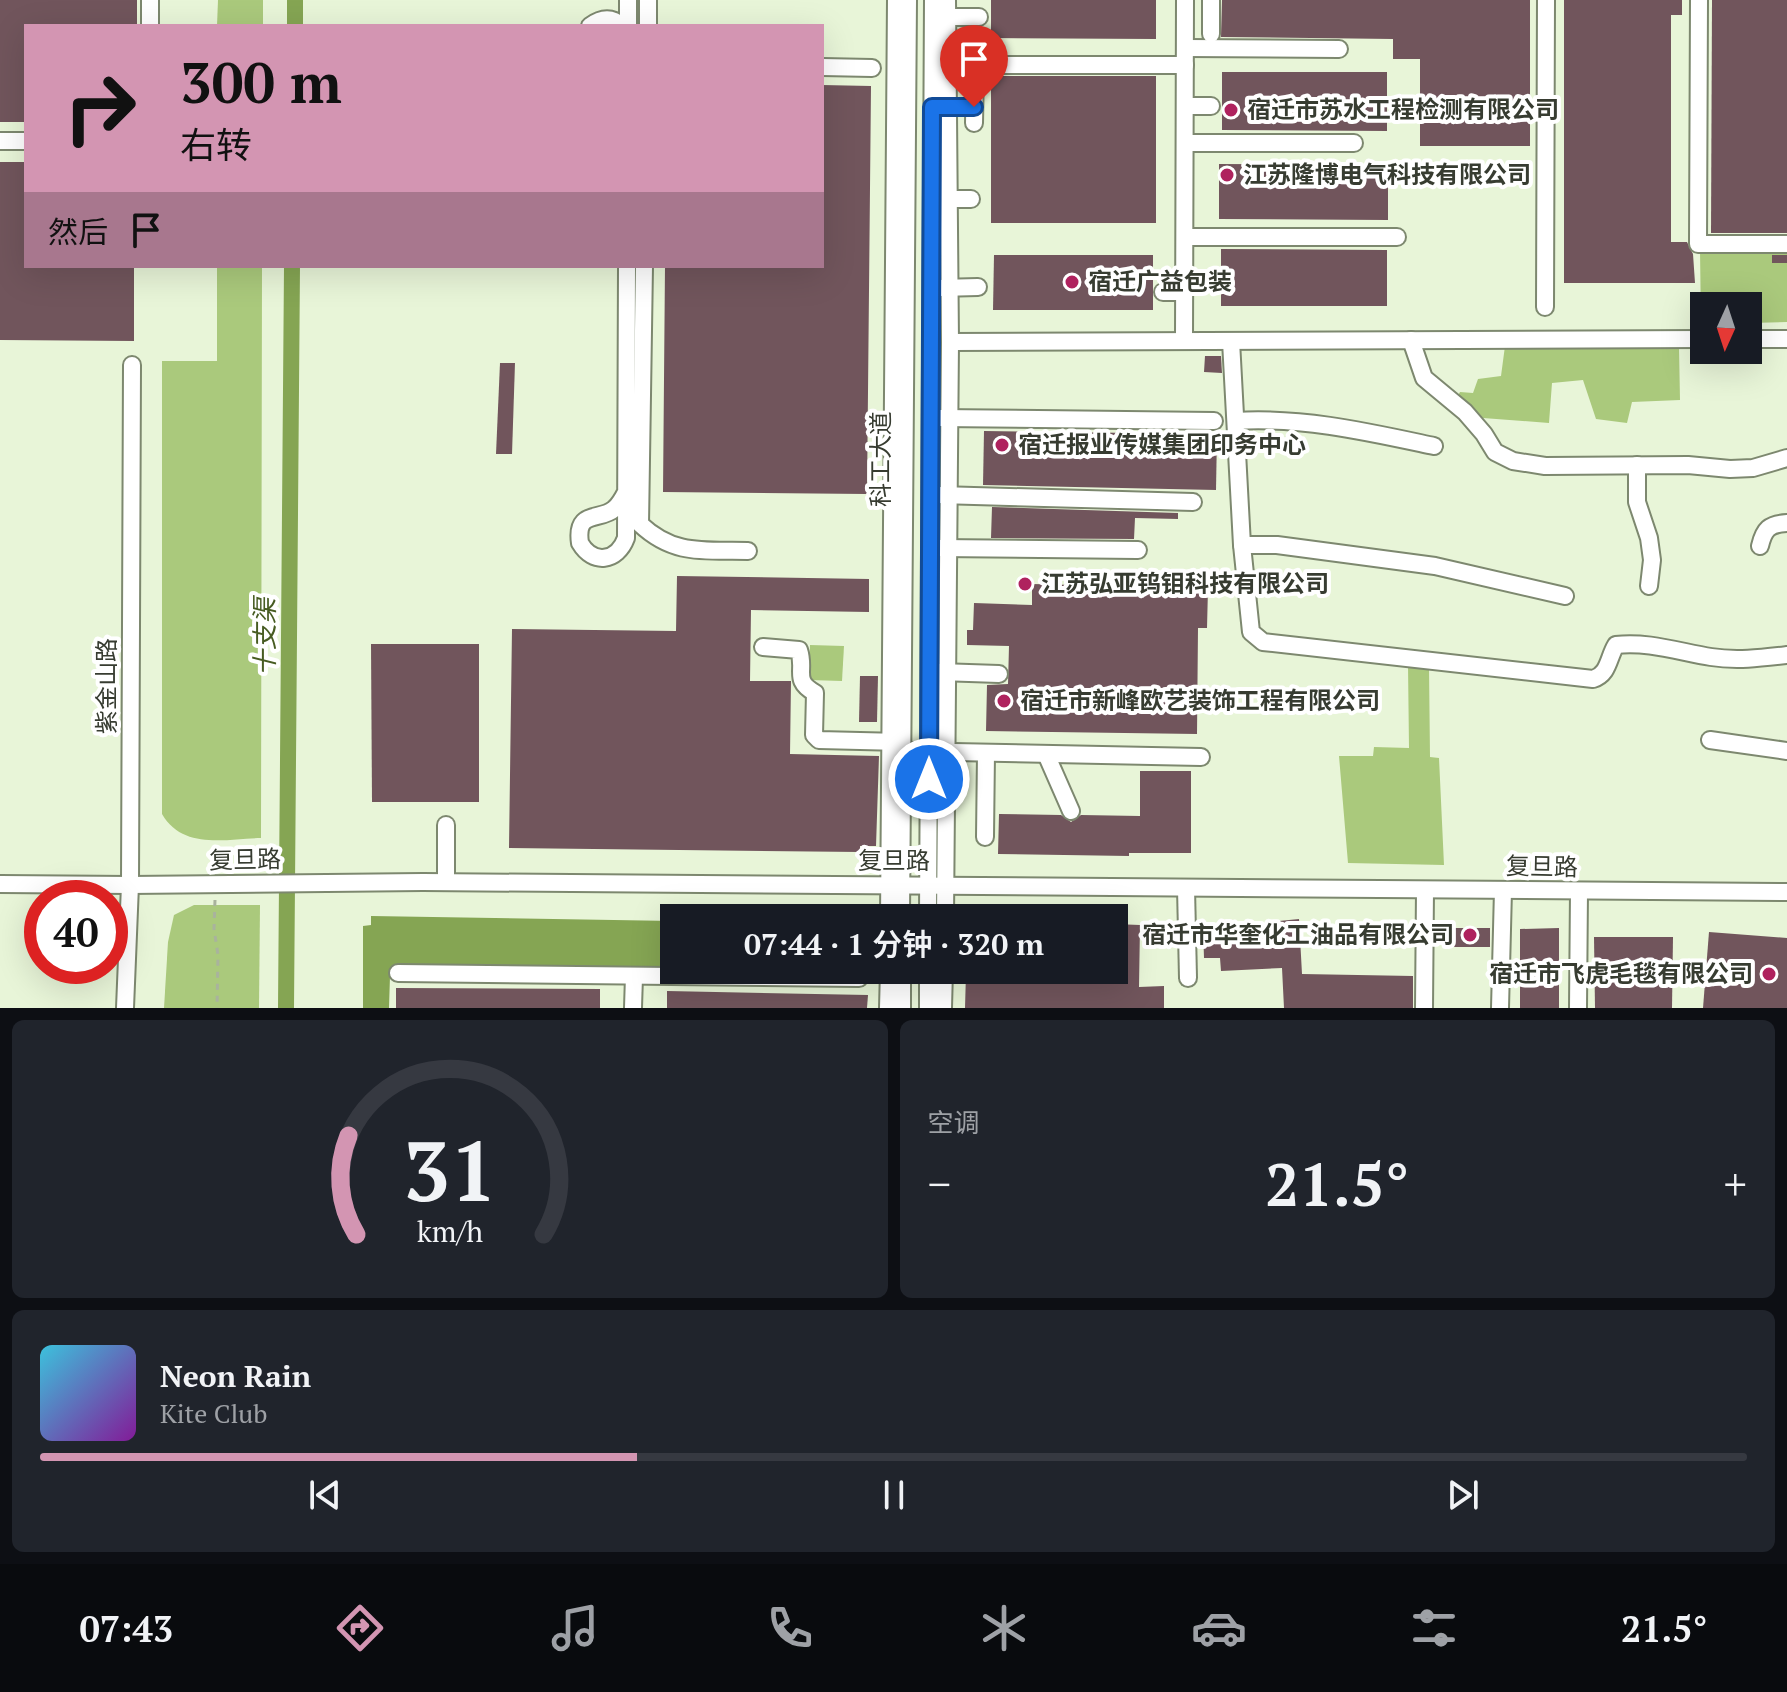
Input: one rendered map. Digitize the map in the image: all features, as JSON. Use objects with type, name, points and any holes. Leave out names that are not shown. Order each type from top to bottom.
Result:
[{"type":"street","points":[[150,0],[150,24]]},
{"type":"street","points":[[625,24],[628,0]]},
{"type":"street","points":[[648,0],[648,24]]},
{"type":"street","points":[[896,0],[898,745]]},
{"type":"street","name":"科工大道","points":[[898,904],[895,886],[908,0]]},
{"type":"street","points":[[1184,341],[1185,0]]},
{"type":"street","points":[[1211,0],[1211,34]]},
{"type":"street","points":[[1545,307],[1546,0]]},
{"type":"street","points":[[1699,0],[1698,244],[1787,244]]},
{"type":"street","points":[[940,8],[979,17]]},
{"type":"street","name":"科工大道","points":[[928,904],[931,288],[940,107],[940,8]]},
{"type":"street","points":[[594,24],[612,19],[621,24]]},
{"type":"street","points":[[945,904],[950,342],[949,199],[940,107],[974,115],[975,71],[979,65],[985,64],[1339,49]]},
{"type":"street","points":[[824,67],[872,68]]},
{"type":"street","points":[[1185,106],[1211,106]]},
{"type":"street","points":[[0,141],[24,141]]},
{"type":"street","points":[[1185,143],[1354,143]]},
{"type":"street","points":[[949,199],[971,199]]},
{"type":"street","points":[[1185,237],[1397,237]]},
{"type":"street","points":[[627,268],[633,492],[640,524],[657,540],[689,550],[748,551]]},
{"type":"street","points":[[626,538],[633,492],[644,268]]},
{"type":"street","points":[[931,288],[978,287]]},
{"type":"street","points":[[1163,292],[1184,292]]},
{"type":"street","points":[[950,342],[1690,339]]},
{"type":"street","points":[[1762,339],[1787,339]]},
{"type":"street","points":[[1411,340],[1424,378],[1465,412],[1495,452],[1513,461],[1545,466],[1753,468],[1787,458]]},
{"type":"street","points":[[1231,341],[1242,545],[1251,632],[1263,642],[1593,679],[1601,677],[1607,669],[1616,645],[1632,643],[1715,658],[1753,659],[1787,655]]},
{"type":"street","name":"紫金山路","points":[[125,1008],[130,885],[132,365]]},
{"type":"street","points":[[931,418],[1214,421]]},
{"type":"street","points":[[1236,421],[1301,420],[1434,446]]},
{"type":"street","points":[[1637,465],[1637,502],[1649,538],[1652,560],[1649,586]]},
{"type":"street","points":[[633,492],[609,513],[595,514],[585,521],[579,536],[585,551],[605,559],[616,554],[640,524]]},
{"type":"street","points":[[930,495],[1193,502]]},
{"type":"street","points":[[1760,546],[1767,527],[1787,523]]},
{"type":"street","points":[[1242,545],[1290,546],[1435,566],[1565,596]]},
{"type":"street","points":[[930,548],[1138,550]]},
{"type":"street","points":[[763,647],[799,650],[801,680],[804,687],[815,693],[814,735],[819,740],[947,747],[986,753],[1201,757]]},
{"type":"street","points":[[929,672],[999,674]]},
{"type":"street","points":[[1710,740],[1787,751]]},
{"type":"street","points":[[985,837],[986,753]]},
{"type":"street","points":[[1046,754],[1071,811]]},
{"type":"street","points":[[446,825],[446,882]]},
{"type":"street","name":"复旦路","points":[[0,884],[446,882],[1787,892]]},
{"type":"street","points":[[892,904],[895,886]]},
{"type":"street","points":[[1186,888],[1188,978]]},
{"type":"street","points":[[1424,1008],[1425,890]]},
{"type":"street","points":[[1500,1008],[1503,890]]},
{"type":"street","points":[[1578,1008],[1579,891]]},
{"type":"street","points":[[398,973],[660,976]]},
{"type":"street","points":[[633,1008],[634,976]]},
{"type":"street","points":[[888,1008],[889,984]]},
{"type":"street","points":[[902,984],[902,1008]]},
{"type":"street","points":[[928,984],[928,1008]]},
{"type":"street","points":[[943,1008],[944,984]]},
{"type":"path","points":[[217,1008],[218,955],[214,929],[222,884]]},
{"type":"shaded area","points":[[218,0],[263,0],[263,24],[217,24]]},
{"type":"shaded area","points":[[1700,250],[1787,251],[1787,322],[1762,323],[1762,292],[1701,292]]},
{"type":"shaded area","points":[[217,268],[262,268],[261,838],[206,840],[181,833],[162,814],[162,361],[217,361]]},
{"type":"shaded area","points":[[1505,346],[1679,347],[1680,400],[1632,402],[1627,423],[1596,419],[1583,380],[1552,383],[1549,423],[1483,418],[1456,399],[1460,392],[1473,393],[1478,379],[1501,376]]},
{"type":"shaded area","points":[[810,645],[844,646],[842,681],[809,680]]},
{"type":"shaded area","points":[[1408,665],[1429,667],[1430,757],[1439,758],[1444,865],[1348,863],[1339,756],[1373,756],[1374,747],[1409,748]]},
{"type":"shaded area","points":[[194,905],[260,905],[259,1008],[164,1008],[168,942],[174,915]]},
{"type":"shaded area","points":[[371,916],[660,921],[660,968],[394,966],[390,976],[389,1008],[363,1008],[363,926],[371,925]]},
{"type":"building","points":[[0,0],[137,0],[137,24],[24,24],[24,122],[0,122]]},
{"type":"building","points":[[991,0],[1156,0],[1156,39],[991,38]]},
{"type":"building","points":[[1222,0],[1530,0],[1530,146],[1420,146],[1420,59],[1393,59],[1393,39],[1221,37]]},
{"type":"building","points":[[1564,0],[1682,0],[1682,15],[1671,15],[1671,242],[1687,242],[1693,254],[1695,283],[1564,283]]},
{"type":"building","points":[[1712,0],[1787,0],[1787,233],[1711,233]]},
{"type":"building","points":[[1222,72],[1387,72],[1387,131],[1222,130]]},
{"type":"building","points":[[991,76],[1156,76],[1156,223],[991,223]]},
{"type":"building","points":[[824,85],[871,86],[867,494],[663,492],[665,268],[824,268]]},
{"type":"building","points":[[0,162],[24,162],[24,268],[134,268],[134,341],[0,340]]},
{"type":"building","points":[[1219,164],[1388,165],[1388,220],[1219,219]]},
{"type":"building","points":[[1221,249],[1387,250],[1387,306],[1221,306]]},
{"type":"building","points":[[994,255],[1153,255],[1153,310],[993,310]]},
{"type":"building","points":[[1772,255],[1787,255],[1787,263],[1772,263]]},
{"type":"building","points":[[1205,356],[1221,356],[1222,373],[1204,372]]},
{"type":"building","points":[[500,363],[515,363],[512,454],[496,454]]},
{"type":"building","points":[[984,431],[1217,434],[1216,490],[983,485]]},
{"type":"building","points":[[992,507],[1178,513],[1178,519],[1135,518],[1134,539],[991,538]]},
{"type":"building","points":[[677,576],[869,579],[869,612],[751,610],[750,681],[791,681],[790,754],[879,756],[876,846],[860,846],[860,852],[509,848],[512,629],[676,631]]},
{"type":"building","points":[[1032,584],[1208,588],[1207,628],[1198,628],[1197,734],[986,731],[987,685],[1008,684],[1009,646],[967,645],[967,630],[973,630],[974,603],[1032,605]]},
{"type":"building","points":[[371,644],[479,644],[479,802],[372,802]]},
{"type":"building","points":[[860,676],[878,676],[877,722],[859,722]]},
{"type":"building","points":[[1140,771],[1191,771],[1191,853],[1129,853],[1129,856],[998,854],[999,814],[1061,815],[1071,822],[1081,815],[1140,816]]},
{"type":"building","points":[[1299,919],[1302,974],[1413,976],[1413,1008],[1284,1008],[1282,968],[1221,971],[1220,958],[1204,958],[1203,927],[1279,924],[1279,921]]},
{"type":"building","points":[[1128,925],[1140,925],[1139,987],[1164,986],[1164,1008],[965,1008],[966,984],[1128,984]]},
{"type":"building","points":[[1444,928],[1490,928],[1490,947],[1444,947]]},
{"type":"building","points":[[1559,928],[1559,1008],[1520,1008],[1520,929]]},
{"type":"building","points":[[1709,932],[1787,938],[1787,1008],[1703,1008]]},
{"type":"building","points":[[1594,937],[1673,937],[1672,1008],[1595,1008]]},
{"type":"building","points":[[396,988],[600,989],[600,1008],[396,1008]]},
{"type":"building","points":[[667,991],[868,995],[867,1008],[667,1008]]},
{"type":"waterway","name":"十支渠","points":[[295,0],[295,24]]},
{"type":"waterway","name":"十支渠","points":[[286,1008],[292,268]]},
{"type":"place","name":"宿迁市苏水工程检测有限公司","points":[[1231,110]]},
{"type":"place","name":"江苏隆博电气科技有限公司","points":[[1227,175]]},
{"type":"place","name":"宿迁广益包装","points":[[1072,282]]},
{"type":"place","name":"宿迁报业传媒集团印务中心","points":[[1002,445]]},
{"type":"place","name":"江苏弘亚钨钼科技有限公司","points":[[1025,584]]},
{"type":"place","name":"宿迁市新峰欧艺装饰工程有限公司","points":[[1004,701]]},
{"type":"place","name":"宿迁市华奎化工油品有限公司","points":[[1470,935]]},
{"type":"place","name":"宿迁市飞虎毛毯有限公司","points":[[1769,974]]},
{"type":"route","points":[[929,779],[932,107],[974,107]]}]
